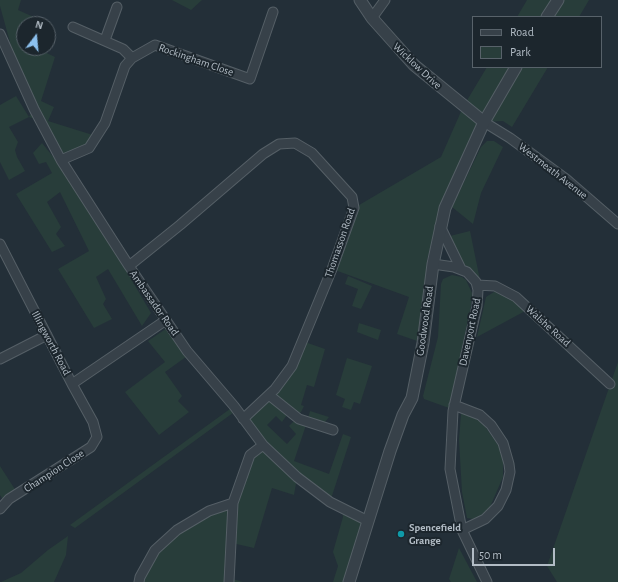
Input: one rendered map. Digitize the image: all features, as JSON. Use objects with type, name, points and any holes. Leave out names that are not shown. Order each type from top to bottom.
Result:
[{"type":"street","name":"Wicklow Drive","points":[[360,0],[372,18],[414,65],[484,122]]},
{"type":"street","points":[[372,18],[385,0]]},
{"type":"street","points":[[548,16],[558,0]]},
{"type":"street","points":[[104,40],[117,7]]},
{"type":"street","name":"Rockingham Close","points":[[61,160],[89,148],[105,123],[125,66],[132,58],[155,45],[250,79],[273,12]]},
{"type":"street","points":[[73,27],[123,49],[132,58]]},
{"type":"street","name":"Ambassador Road","points":[[0,34],[34,109],[61,160],[129,266],[187,351],[243,418],[263,445],[297,477],[330,502],[368,521]]},
{"type":"street","name":"Goodwood Road","points":[[349,582],[390,451],[403,414],[412,398],[424,344],[433,264],[444,208],[484,122],[515,68]]},
{"type":"street","name":"Westmeath Avenue","points":[[484,122],[510,138],[566,179],[618,224]]},
{"type":"street","name":"Thomasson Road","points":[[129,266],[180,225],[263,154],[279,144],[295,143],[312,153],[352,197],[354,208],[332,268],[292,366],[269,395],[243,418]]},
{"type":"street","points":[[440,226],[461,269]]},
{"type":"street","name":"Illingworth Road","points":[[0,244],[72,384],[166,320]]},
{"type":"street","points":[[433,264],[461,269]]},
{"type":"street","name":"Davenport Road","points":[[461,269],[472,277],[477,285],[477,302],[454,405],[450,469],[462,530],[487,582]]},
{"type":"street","name":"Walshe Road","points":[[477,285],[495,286],[516,297],[610,384]]},
{"type":"street","points":[[0,359],[47,335]]},
{"type":"street","name":"Champion Close","points":[[0,509],[10,500],[91,447],[97,437],[93,422],[72,384]]},
{"type":"street","points":[[269,395],[299,419],[332,430]]},
{"type":"street","points":[[454,405],[480,415],[491,425],[503,443],[510,464],[506,490],[498,506],[485,519],[462,530]]},
{"type":"street","points":[[229,582],[233,503],[250,455],[263,445]]},
{"type":"street","points":[[139,582],[140,577],[155,550],[177,530],[209,511],[233,503]]},
{"type":"green space","points":[[0,0],[21,0],[18,10],[32,16],[16,16],[16,56],[55,57],[41,101],[54,107],[48,121],[96,136],[89,148],[61,160],[40,121],[29,117],[34,109],[19,75],[0,6]]},
{"type":"green space","points":[[172,0],[202,0],[191,10]]},
{"type":"green space","points":[[527,0],[589,0],[580,16],[518,16]]},
{"type":"green space","points":[[486,68],[547,68],[512,127],[503,121],[484,122],[443,204],[427,260],[428,285],[423,343],[397,334],[409,297],[332,269],[354,208],[441,157],[463,107]]},
{"type":"green space","points":[[16,96],[29,117],[9,127],[18,142],[15,150],[17,157],[25,171],[9,180],[0,162],[0,105]]},
{"type":"green space","points":[[487,141],[494,141],[503,147],[481,193],[473,224],[452,207],[481,147]]},
{"type":"green space","points":[[42,143],[76,185],[151,313],[142,326],[108,269],[96,277],[106,299],[103,304],[112,319],[94,328],[58,269],[89,251],[60,192],[47,202],[61,227],[56,234],[65,246],[52,252],[16,194],[52,173],[46,162],[39,164],[33,153]]},
{"type":"green space","points":[[470,231],[480,280],[458,258],[446,237]]},
{"type":"green space","points":[[452,275],[462,277],[466,280],[472,293],[471,306],[449,408],[424,399],[423,396],[438,337],[441,284],[443,279]]},
{"type":"green space","points":[[348,276],[372,286],[361,309],[352,306],[358,289],[345,284]]},
{"type":"green space","points":[[500,288],[527,310],[477,337],[486,297]]},
{"type":"green space","points":[[359,323],[381,330],[378,340],[357,332]]},
{"type":"green space","points":[[170,326],[190,354],[165,372],[182,396],[178,401],[189,412],[159,435],[125,392],[165,362],[148,341]]},
{"type":"green space","points":[[302,341],[325,349],[314,387],[307,385],[301,405],[304,406],[301,412],[295,416],[289,412],[282,422],[276,416],[267,425],[287,444],[296,434],[289,426],[299,419],[307,422],[294,461],[329,474],[343,434],[351,437],[330,502],[297,478],[294,495],[272,488],[254,548],[232,543],[229,578],[243,582],[141,582],[142,572],[177,530],[233,503],[244,470],[263,445],[243,419],[269,395]]},
{"type":"green space","points":[[347,358],[372,366],[360,404],[354,402],[351,410],[342,407],[345,399],[336,395]]},
{"type":"green space","points":[[618,362],[618,582],[557,582],[547,566]]},
{"type":"green space","points":[[234,406],[237,410],[75,528],[70,525]]},
{"type":"green space","points":[[310,411],[329,417],[321,427],[307,422]]},
{"type":"green space","points":[[461,414],[472,416],[484,425],[500,448],[503,461],[503,477],[490,507],[479,517],[473,519],[467,518],[462,492],[459,440]]},
{"type":"green space","points":[[0,466],[16,491],[3,500],[0,495]]},
{"type":"green space","points":[[342,508],[368,521],[349,582],[333,582],[338,566],[333,552],[343,517]]},
{"type":"green space","points":[[68,536],[66,555],[54,582],[1,582],[21,573],[48,550]]},
{"type":"green space","points":[[459,548],[477,582],[451,582],[449,579]]},
{"type":"place","name":"Spencefield Grange","points":[[401,534]]}]
